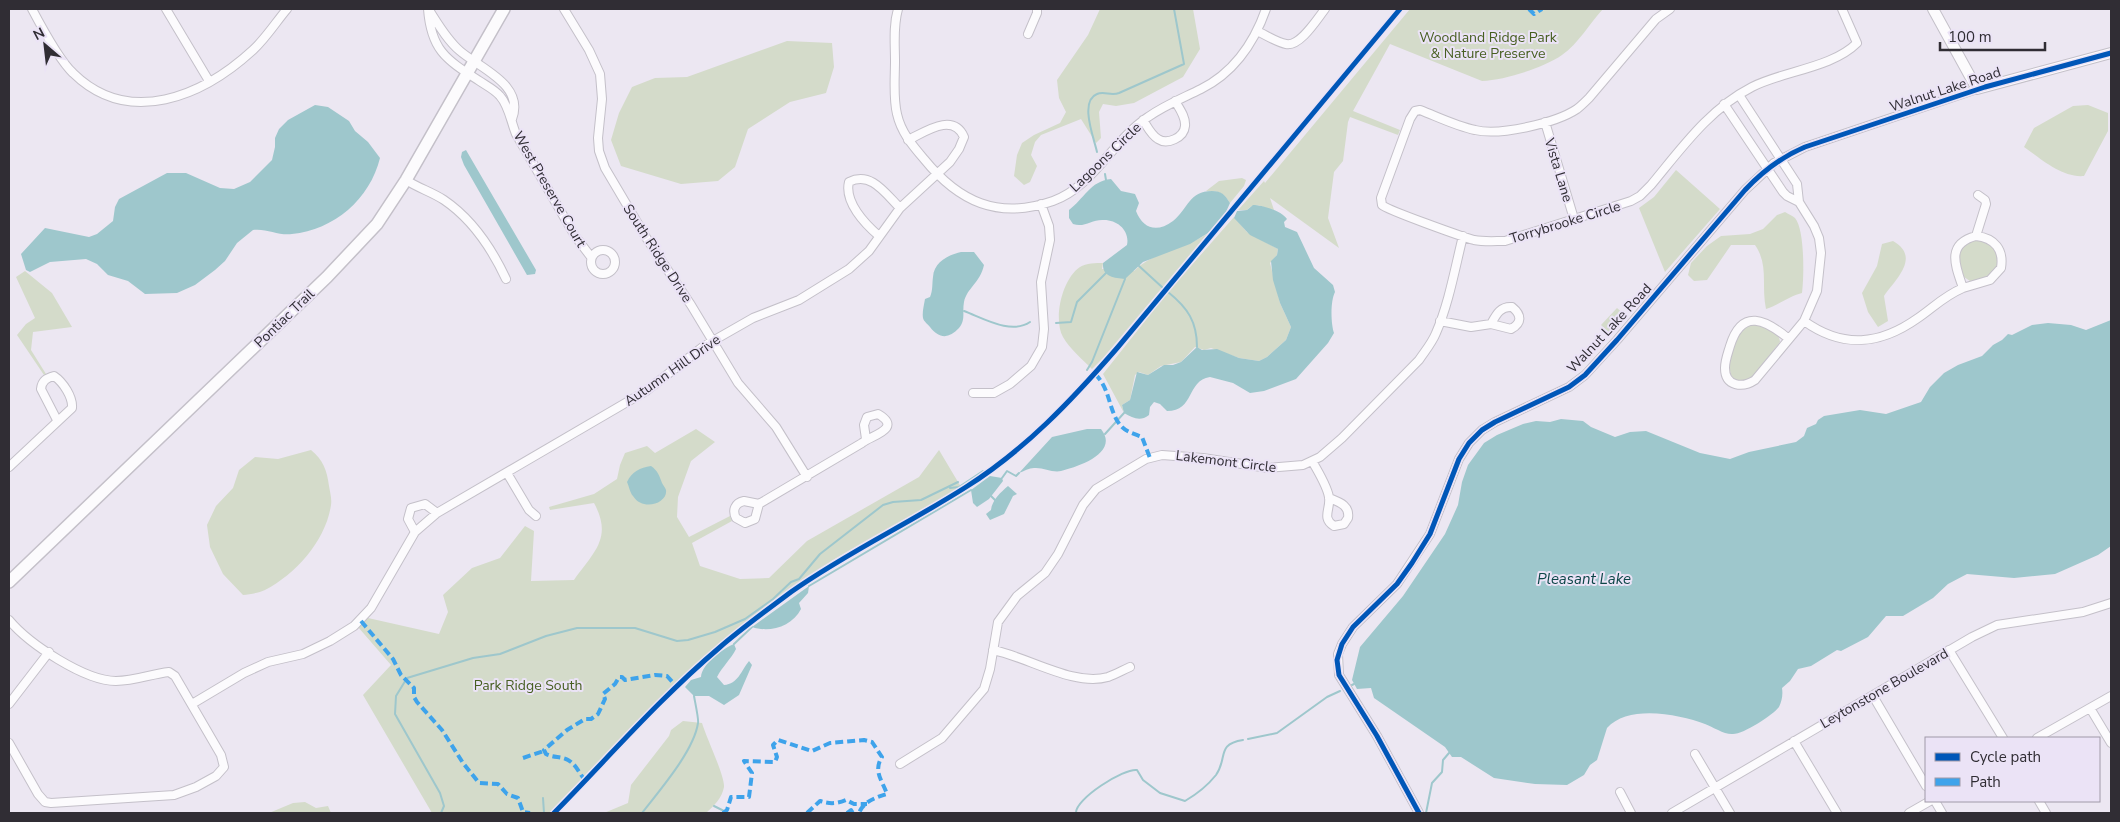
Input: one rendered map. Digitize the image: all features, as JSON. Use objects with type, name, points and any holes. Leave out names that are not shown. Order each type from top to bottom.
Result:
[{"type":"main road","name":"Pontiac Trail","points":[[9,582],[333,271],[377,224],[406,180],[504,9]]},
{"type":"street","points":[[32,9],[72,72],[86,84],[114,98],[131,102],[159,102],[191,91],[209,81],[253,49],[287,9]]},
{"type":"street","points":[[166,9],[209,81]]},
{"type":"street","name":"West Preserve Court","points":[[428,9],[458,50],[508,88],[514,98],[515,110],[512,119]]},
{"type":"street","name":"West Preserve Court","points":[[428,9],[430,30],[434,42],[449,60],[500,96],[512,119],[516,134],[576,236],[592,257]]},
{"type":"street","name":"South Ridge Drive","points":[[564,9],[590,50],[600,74],[602,99],[598,138],[605,168],[641,230],[691,304],[738,383],[776,427],[807,477]]},
{"type":"street","name":"Lagoons Circle","points":[[898,9],[894,29],[896,112],[908,140],[937,175],[963,196],[984,205],[999,208],[1028,208],[1054,200],[1070,192],[1086,179],[1131,129],[1175,101],[1216,80],[1242,57],[1257,31],[1266,9]]},
{"type":"street","points":[[1028,34],[1037,14],[1037,9]]},
{"type":"street","points":[[1257,31],[1285,44],[1292,44],[1300,41],[1325,9]]},
{"type":"street","name":"Torrybrooke Circle","points":[[1670,9],[1656,19],[1578,108],[1544,122],[1495,132],[1476,131],[1420,110],[1415,111],[1410,119],[1381,198],[1382,205],[1396,213],[1474,240],[1505,241],[1615,207],[1640,196],[1709,117],[1724,104],[1752,87],[1851,50],[1857,43],[1842,9]]},
{"type":"street","points":[[1933,9],[1977,89]]},
{"type":"street","name":"Walnut Lake Road","points":[[1419,813],[1377,736],[1339,675],[1337,660],[1342,644],[1353,626],[1397,584],[1412,564],[1430,534],[1469,442],[1482,430],[1495,422],[1569,387],[1584,375],[1617,340],[1745,190],[1780,159],[1805,147],[1977,89],[2111,53]]},
{"type":"street","points":[[1739,95],[1797,184],[1799,202],[1814,226],[1819,238],[1821,253],[1816,291],[1804,321],[1760,374],[1748,385],[1739,386],[1728,378],[1725,367],[1726,359],[1732,339],[1740,326],[1752,321],[1764,322],[1770,324],[1789,339]]},
{"type":"street","points":[[1143,120],[1155,137],[1163,142],[1173,140],[1183,132],[1185,126],[1184,117],[1175,101]]},
{"type":"street","points":[[1724,104],[1787,196],[1799,202]]},
{"type":"street","name":"Vista Lane","points":[[1544,122],[1574,219]]},
{"type":"street","name":"Autumn Hill Drive","points":[[192,704],[268,662],[303,654],[330,641],[354,626],[372,608],[415,532],[438,513],[646,391],[690,355],[712,341],[753,318],[799,300],[831,282],[860,261],[900,208],[950,162],[959,149],[964,137],[961,130],[953,124],[946,124],[908,140]]},
{"type":"street","points":[[879,236],[865,223],[851,201],[847,191],[850,182],[859,177],[869,179],[900,208]]},
{"type":"street","points":[[406,180],[444,200],[472,225],[492,254],[506,280]]},
{"type":"street","points":[[1976,236],[1986,204],[1985,200],[1978,195]]},
{"type":"street","points":[[973,393],[994,393],[1010,384],[1031,366],[1042,347],[1044,329],[1041,282],[1050,240],[1049,226],[1041,204]]},
{"type":"street","name":"Lakemont Circle","points":[[900,764],[942,738],[974,703],[984,689],[990,669],[998,622],[1017,596],[1044,573],[1058,554],[1083,505],[1096,489],[1114,476],[1146,459],[1162,455],[1203,458],[1268,468],[1288,468],[1303,465],[1325,454],[1419,360],[1436,334],[1463,236]]},
{"type":"street","points":[[1804,321],[1816,329],[1846,340],[1878,338],[1916,320],[1941,299],[1963,288],[1990,280],[2001,268],[2001,252],[1998,245],[1984,237],[1976,236],[1962,242],[1954,256],[1954,263],[1963,288]]},
{"type":"street","points":[[1440,321],[1471,327],[1491,324]]},
{"type":"street","points":[[9,467],[57,420],[69,412],[72,404],[63,384],[54,376],[47,378],[43,382],[41,389],[57,420]]},
{"type":"street","points":[[760,504],[807,477],[866,439]]},
{"type":"street","points":[[1312,461],[1330,498]]},
{"type":"street","points":[[507,473],[529,510],[536,516]]},
{"type":"street","points":[[415,532],[408,519],[411,508],[425,504],[438,513]]},
{"type":"street","name":"Leytonstone Boulevard","points":[[1672,813],[1949,650],[1997,625],[2083,612],[2111,604]]},
{"type":"street","points":[[9,620],[72,668],[102,680],[132,680],[169,672],[175,676],[222,755],[224,767],[216,776],[196,787],[174,795],[45,802],[38,794],[9,742]]},
{"type":"street","points":[[993,650],[1009,653],[1081,679],[1109,676],[1130,667]]},
{"type":"street","points":[[1949,650],[2002,737]]},
{"type":"street","points":[[9,704],[49,652]]},
{"type":"street","points":[[1873,696],[1925,784]]},
{"type":"street","points":[[2040,737],[2111,696]]},
{"type":"street","points":[[2090,708],[2111,743]]},
{"type":"street","points":[[1794,741],[1837,813]]},
{"type":"street","points":[[1695,754],[1730,813]]},
{"type":"street","points":[[1620,792],[1631,813]]},
{"type":"street","points":[[1909,813],[1928,802]]},
{"type":"street","points":[[1936,802],[1942,813]]},
{"type":"street","points":[[2040,802],[2046,813]]},
{"type":"green space","points":[[1100,9],[1193,9],[1200,49],[1183,77],[1134,103],[1116,106],[1103,104],[1099,112],[1101,138],[1096,143],[1081,119],[1041,135],[1035,142],[1031,155],[1037,166],[1030,182],[1024,185],[1014,176],[1017,155],[1022,143],[1060,123],[1066,112],[1059,98],[1057,80],[1088,35]]},
{"type":"green space","name":"Woodland Ridge Park & Nature Preserve","points":[[1410,9],[1603,9],[1579,39],[1562,55],[1534,69],[1491,80],[1482,81],[1390,44],[1353,111],[1400,130],[1398,135],[1350,117],[1343,161],[1334,172],[1328,218],[1339,248],[1270,198],[1274,210],[1257,205],[1247,210],[1238,210],[1264,181],[1265,183]]},
{"type":"green space","points":[[787,41],[832,43],[834,67],[826,93],[790,102],[748,129],[735,167],[718,181],[681,184],[621,166],[611,140],[619,113],[632,87],[655,78],[687,77]]},
{"type":"green space","points":[[2088,105],[2108,113],[2108,131],[2084,176],[2076,176],[2060,171],[2024,147],[2034,128],[2073,106]]},
{"type":"green space","points":[[1676,170],[1720,209],[1665,272],[1639,208],[1654,197]]},
{"type":"green space","points":[[1242,178],[1246,180],[1244,186],[1230,203],[1220,193],[1206,191],[1219,181]]},
{"type":"green space","points":[[1785,212],[1795,218],[1801,233],[1802,293],[1766,309],[1762,260],[1755,245],[1731,245],[1707,280],[1694,281],[1688,275],[1691,263],[1707,246],[1721,236],[1750,234],[1763,229],[1777,215]]},
{"type":"green space","points":[[1234,217],[1247,232],[1278,249],[1277,255],[1270,263],[1280,303],[1291,327],[1286,340],[1267,357],[1259,361],[1239,358],[1211,348],[1204,350],[1195,347],[1181,362],[1161,366],[1148,375],[1139,372],[1135,375],[1130,400],[1122,405],[1124,413],[1103,374],[1168,292]]},
{"type":"green space","points":[[1208,233],[1092,369],[1069,346],[1060,329],[1059,310],[1068,280],[1080,267],[1088,264],[1103,263],[1102,269],[1134,271],[1151,259],[1199,239]]},
{"type":"green space","points":[[1972,239],[1984,240],[1994,246],[1999,261],[1988,276],[1970,281],[1964,277],[1958,256],[1966,242]]},
{"type":"green space","points":[[1893,241],[1901,247],[1906,261],[1900,275],[1884,296],[1888,321],[1878,327],[1868,312],[1862,293],[1877,266],[1882,244]]},
{"type":"green space","points":[[25,271],[52,293],[72,327],[33,332],[31,350],[46,374],[44,375],[17,335],[26,324],[35,318],[16,277]]},
{"type":"green space","points":[[1617,308],[1627,317],[1610,334],[1601,325]]},
{"type":"green space","points":[[1754,324],[1774,331],[1780,342],[1750,380],[1742,382],[1732,378],[1728,364],[1738,335],[1744,328]]},
{"type":"green space","name":"Park Ridge South","points":[[696,429],[715,442],[691,461],[678,497],[677,517],[689,537],[730,516],[732,521],[692,543],[700,566],[740,579],[769,578],[807,541],[919,477],[939,450],[961,487],[833,560],[770,603],[648,710],[549,813],[432,813],[363,695],[391,665],[358,627],[368,618],[439,634],[448,612],[443,595],[472,568],[500,558],[525,526],[534,531],[531,581],[574,580],[599,544],[602,526],[599,515],[594,503],[550,510],[549,507],[594,494],[617,479],[625,453],[647,446],[655,453]]},
{"type":"green space","points":[[311,450],[324,466],[331,496],[331,505],[323,531],[308,555],[288,575],[265,590],[243,595],[223,574],[210,547],[207,525],[216,506],[233,488],[239,470],[255,457],[278,459]]},
{"type":"green space","points":[[683,721],[702,723],[719,766],[724,787],[715,805],[706,813],[604,813],[628,803],[631,785],[669,736],[671,730]]},
{"type":"green space","points":[[305,802],[316,808],[328,806],[331,813],[269,813],[293,803]]},
{"type":"water","points":[[315,105],[328,107],[349,121],[355,131],[368,142],[380,158],[368,187],[348,210],[336,219],[322,226],[292,234],[253,230],[237,243],[225,261],[215,270],[195,285],[177,293],[145,294],[128,281],[108,275],[97,264],[86,259],[50,262],[30,272],[26,270],[21,254],[45,228],[89,237],[97,234],[113,221],[115,207],[119,199],[167,173],[186,173],[220,188],[234,189],[250,182],[272,160],[275,138],[279,129],[288,120]]},
{"type":"water","points":[[466,150],[536,270],[535,274],[527,275],[464,165],[461,157],[462,152]]},
{"type":"water","points":[[1111,179],[1121,191],[1135,194],[1139,203],[1136,211],[1142,222],[1151,227],[1156,228],[1167,225],[1178,216],[1194,197],[1204,192],[1215,191],[1221,193],[1230,203],[1226,212],[1208,233],[1190,244],[1143,262],[1125,279],[1117,278],[1110,276],[1104,271],[1103,263],[1127,245],[1127,235],[1122,227],[1109,220],[1077,225],[1073,224],[1069,218],[1069,210],[1092,187],[1104,180]]},
{"type":"water","points":[[1253,205],[1272,209],[1281,213],[1287,219],[1284,222],[1285,227],[1297,232],[1314,268],[1333,285],[1335,292],[1332,301],[1334,333],[1328,343],[1296,379],[1264,391],[1250,393],[1233,383],[1210,377],[1197,384],[1187,401],[1176,410],[1167,411],[1160,404],[1154,402],[1150,407],[1149,415],[1143,418],[1133,418],[1124,413],[1122,405],[1130,400],[1137,372],[1148,375],[1164,365],[1173,365],[1181,362],[1197,347],[1202,350],[1217,349],[1239,358],[1259,361],[1267,357],[1286,340],[1291,327],[1280,303],[1273,280],[1271,261],[1277,255],[1278,249],[1250,235],[1234,218],[1237,211],[1247,210]]},
{"type":"water","points":[[961,252],[974,252],[984,265],[980,276],[966,297],[961,325],[952,334],[944,336],[933,331],[924,319],[925,299],[930,297],[934,272],[939,263],[951,255]]},
{"type":"water","name":"Pleasant Lake","points":[[2111,320],[2111,546],[2098,555],[2055,574],[2014,578],[1967,574],[1948,584],[1933,598],[1903,616],[1886,616],[1868,637],[1841,651],[1837,650],[1811,666],[1798,669],[1790,681],[1782,688],[1782,698],[1779,707],[1751,728],[1733,734],[1682,717],[1654,713],[1628,716],[1616,721],[1607,728],[1597,760],[1590,765],[1584,775],[1567,785],[1535,784],[1494,778],[1461,757],[1452,757],[1445,747],[1374,698],[1371,688],[1357,689],[1352,680],[1360,647],[1403,596],[1445,534],[1458,505],[1462,482],[1468,465],[1484,443],[1497,435],[1523,424],[1536,421],[1550,422],[1561,419],[1583,421],[1591,427],[1615,437],[1630,432],[1646,431],[1700,453],[1730,459],[1749,452],[1796,442],[1804,436],[1807,428],[1816,424],[1824,416],[1860,410],[1886,414],[1921,402],[1930,387],[1944,373],[1958,365],[1982,356],[2008,334],[2012,335],[2032,325],[2048,323],[2071,325],[2086,330]]},
{"type":"water","points":[[1087,429],[1101,429],[1105,438],[1105,445],[1094,458],[1061,471],[1034,468],[1019,473],[1052,437]]},
{"type":"water","points":[[651,466],[658,473],[666,490],[666,495],[659,502],[648,505],[637,501],[631,493],[627,482],[631,475],[637,471]]},
{"type":"water","points":[[990,476],[1002,478],[1003,481],[989,499],[977,507],[973,503],[971,490]]},
{"type":"water","points":[[1008,486],[1017,494],[1013,496],[1004,514],[990,520],[986,514],[991,510],[997,497]]},
{"type":"water","points":[[809,586],[808,593],[799,603],[801,609],[792,620],[773,629],[752,627]]},
{"type":"water","points":[[734,644],[736,649],[717,677],[724,685],[733,682],[749,661],[752,665],[739,695],[724,705],[709,696],[694,696],[685,687],[691,680],[701,677],[705,667],[713,658]]},
{"type":"waterway","points":[[1097,152],[1088,112],[1092,98],[1100,93],[1119,93],[1184,64],[1174,9]]},
{"type":"waterway","points":[[1105,174],[1106,180]]},
{"type":"waterway","points":[[1139,266],[1163,288]]},
{"type":"waterway","points":[[1056,323],[1071,322],[1077,302],[1106,273]]},
{"type":"waterway","points":[[1087,370],[1092,362],[1125,279]]},
{"type":"waterway","points":[[1168,292],[1190,316],[1197,338],[1197,347]]},
{"type":"waterway","points":[[964,311],[1006,326],[1022,326],[1030,322]]},
{"type":"waterway","points":[[1105,434],[1124,413]]},
{"type":"waterway","points":[[950,488],[959,487],[983,471]]},
{"type":"waterway","points":[[1002,478],[1007,471],[1016,476],[1019,473]]},
{"type":"waterway","points":[[441,813],[444,806],[440,793],[395,714],[396,696],[407,678],[473,658],[500,654],[546,636],[577,628],[635,628],[677,641],[688,640],[715,632],[745,619],[773,599],[791,582],[799,579],[820,554],[883,505],[893,502],[921,500],[958,482]]},
{"type":"waterway","points":[[809,586],[971,490]]},
{"type":"waterway","points":[[991,496],[995,500]]},
{"type":"waterway","points":[[734,644],[752,627]]},
{"type":"waterway","points":[[1248,739],[1277,733],[1327,697],[1340,691]]},
{"type":"waterway","points":[[642,813],[675,770],[690,746],[698,721],[694,696]]},
{"type":"waterway","points":[[1076,813],[1083,800],[1091,793],[1112,779],[1137,770],[1143,780],[1160,793],[1185,801],[1202,789],[1216,775],[1226,748],[1235,742],[1243,740]]},
{"type":"waterway","points":[[1426,813],[1432,783],[1442,772],[1443,760],[1449,753]]},
{"type":"waterway","points":[[543,798],[544,813]]},
{"type":"waterway","points":[[714,806],[728,813]]},
{"type":"marked path","points":[[1529,9],[1534,14],[1542,9]]},
{"type":"marked path","points":[[1095,374],[1104,386],[1117,420],[1125,430],[1142,437],[1150,458]]},
{"type":"marked path","points":[[361,621],[393,659],[401,675],[414,688],[414,697],[417,702],[442,730],[463,763],[479,783],[498,784],[507,794],[518,798],[523,812],[530,813]]},
{"type":"marked path","points":[[586,781],[571,762],[546,754],[544,750],[567,730],[585,719],[591,719],[598,714],[605,699],[603,694],[615,684],[619,677],[625,680],[655,675],[667,676],[677,687]]},
{"type":"marked path","points":[[723,813],[727,810],[731,797],[749,797],[752,773],[744,761],[775,762],[777,757],[773,745],[778,740],[812,751],[830,743],[864,740],[872,742],[882,757],[879,762],[878,771],[887,794],[874,798],[859,813]]},
{"type":"marked path","points":[[523,758],[544,751]]},
{"type":"marked path","points":[[807,813],[820,801],[833,803],[846,800],[854,804],[867,804]]},
{"type":"marked path","points":[[847,813],[851,810],[853,813]]},
{"type":"cycle path","points":[[554,813],[676,687],[737,633],[812,578],[855,551],[944,501],[988,473],[1047,423],[1118,347],[1400,9]]},
{"type":"cycle path","points":[[1419,813],[1377,736],[1339,675],[1337,660],[1342,644],[1353,627],[1397,584],[1430,534],[1459,459],[1469,443],[1482,430],[1495,422],[1569,387],[1585,375],[1745,190],[1780,160],[1805,147],[1985,87],[2111,53]]}]
